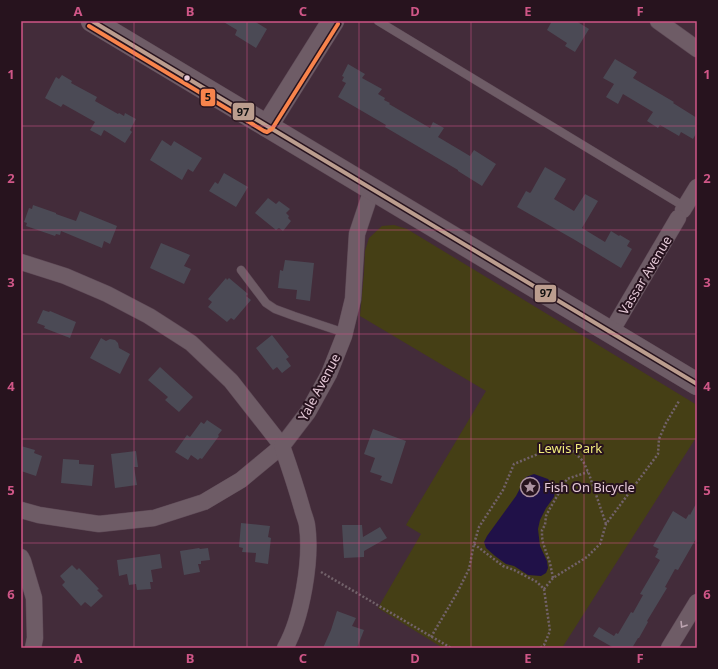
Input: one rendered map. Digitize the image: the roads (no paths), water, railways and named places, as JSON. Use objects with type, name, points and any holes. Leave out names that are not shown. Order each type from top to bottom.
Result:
[{"type":"main road","points":[[92,21],[697,384]]},
{"type":"main road","points":[[267,126],[332,21]]},
{"type":"street","points":[[658,21],[697,49]]},
{"type":"street","name":"Vassar Avenue","points":[[610,332],[697,187]]},
{"type":"street","name":"Yale Avenue","points":[[21,510],[39,515],[99,524],[154,518],[204,502],[241,480],[282,446],[308,412],[328,374],[345,333],[354,299],[357,234],[372,189]]},
{"type":"street","points":[[21,262],[65,276],[108,294],[149,316],[191,343],[231,381],[282,446],[298,493],[307,526],[308,552],[299,612],[285,648]]},
{"type":"street","points":[[21,557],[34,598],[35,638],[33,648]]},
{"type":"street","points":[[669,648],[697,602]]},
{"type":"lane","points":[[378,21],[682,212]]},
{"type":"lane","points":[[241,270],[266,303],[276,309],[294,316],[345,333]]},
{"type":"place","name":"Fish On Bicycle","points":[[530,487]]},
{"type":"park label","name":"Lewis Park","points":[[570,448]]}]
